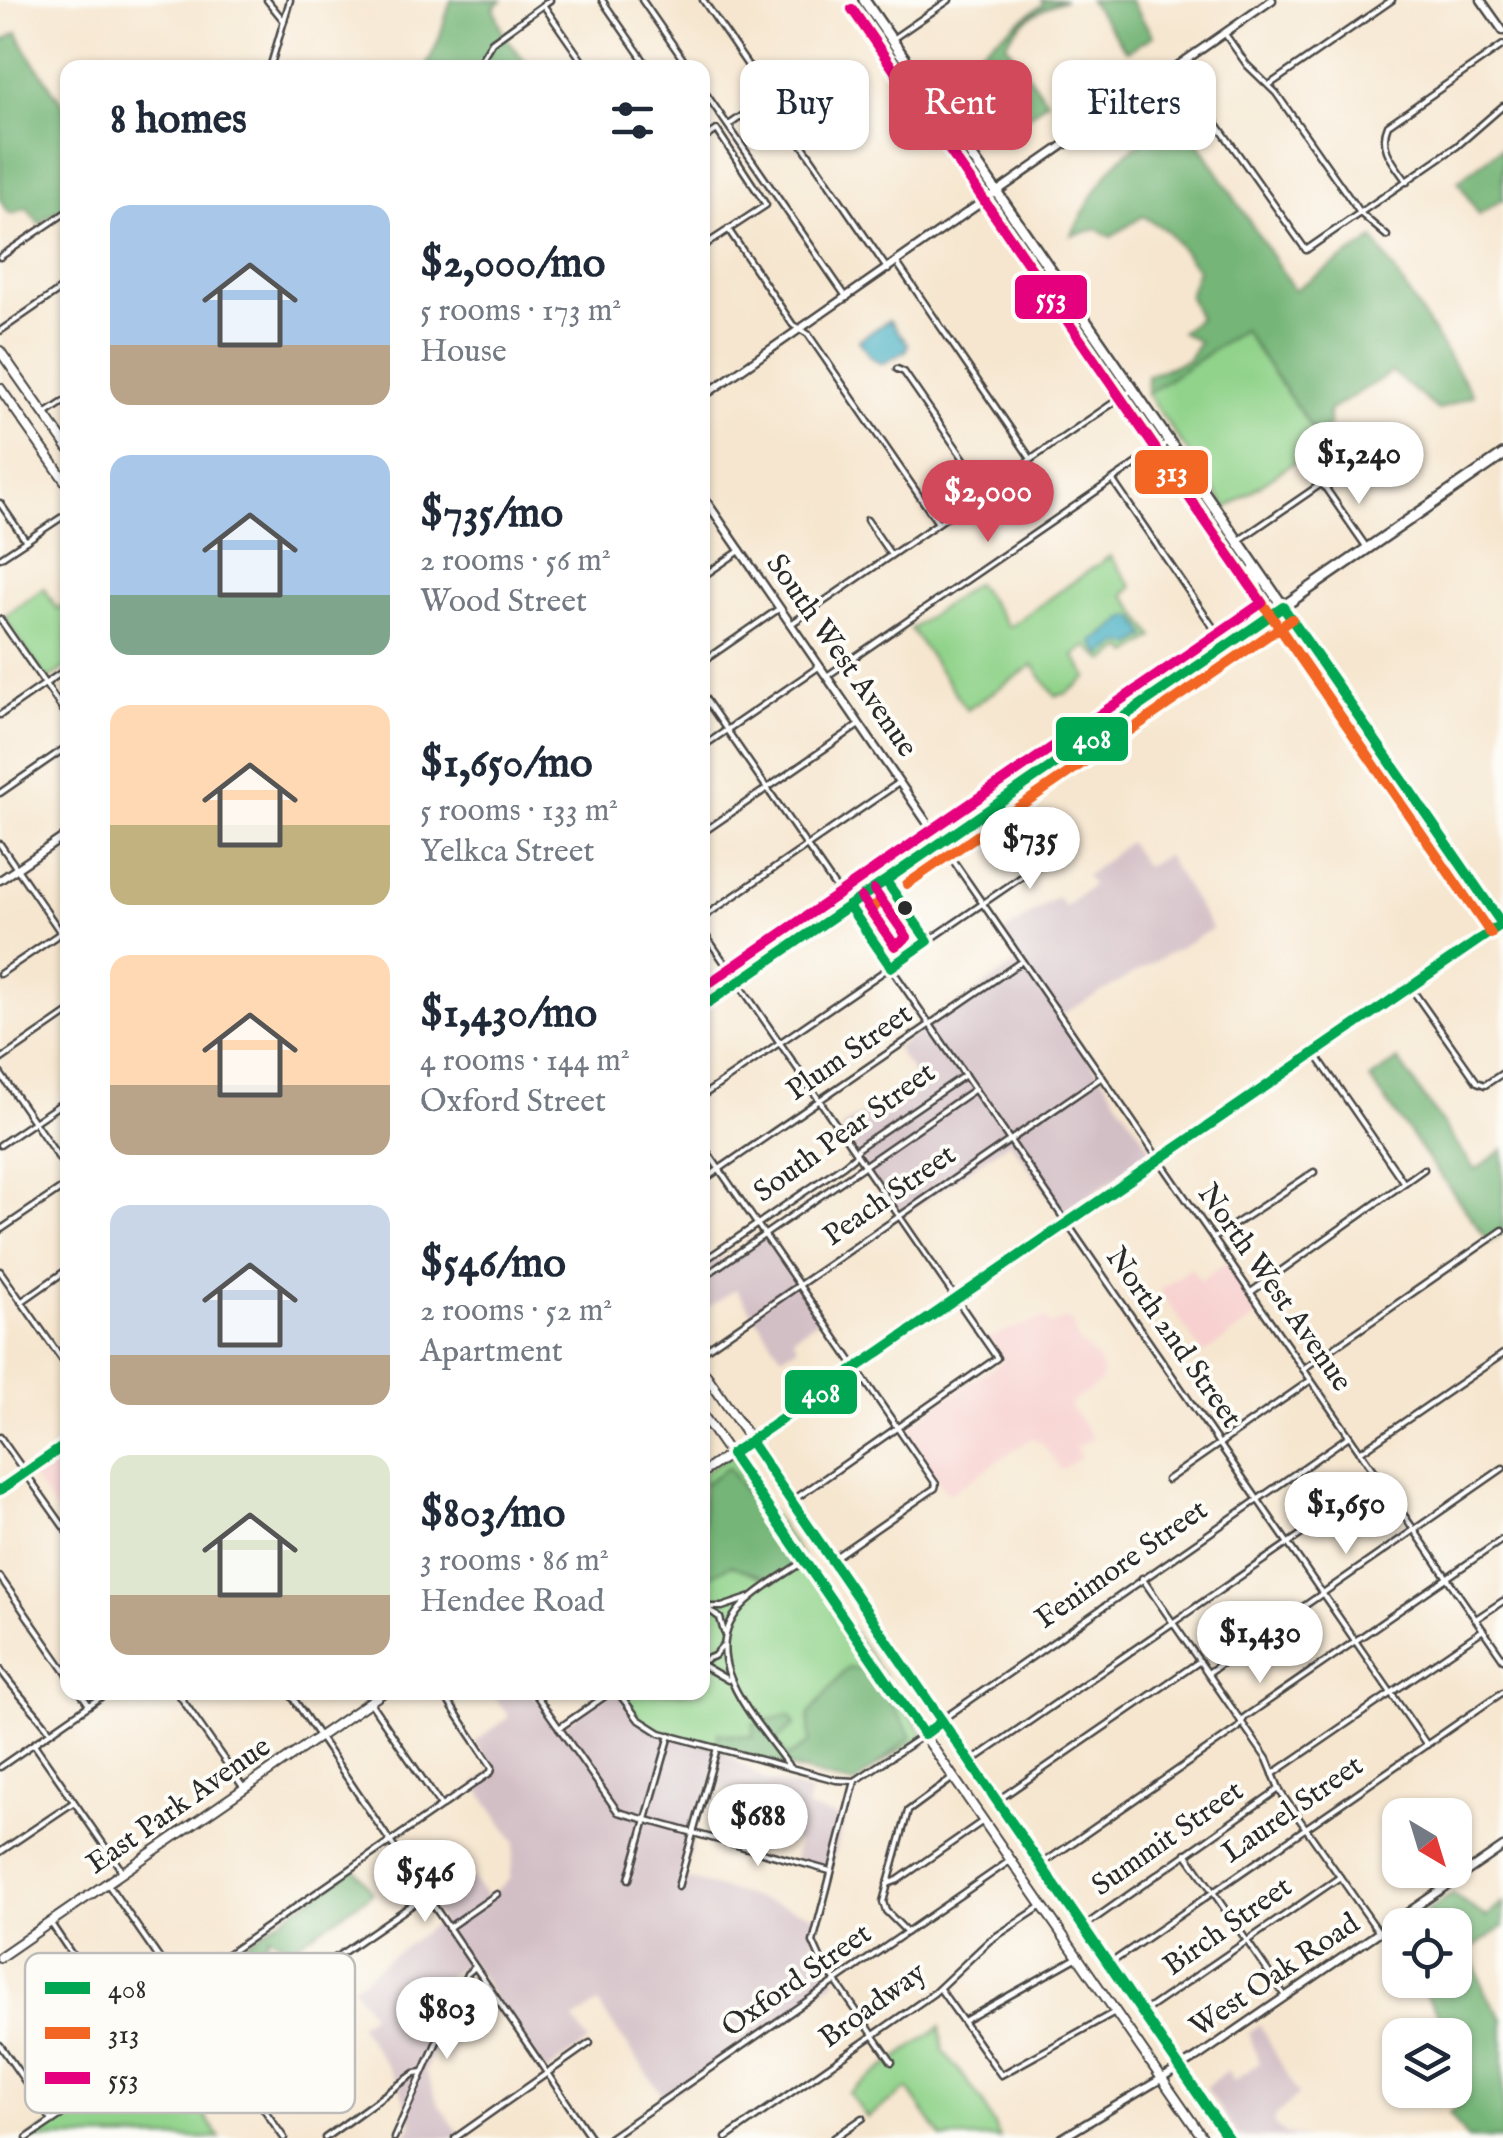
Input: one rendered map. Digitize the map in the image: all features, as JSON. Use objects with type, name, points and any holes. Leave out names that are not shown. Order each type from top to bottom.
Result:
[{"type":"main road","points":[[710,1468],[1503,924],[864,0]]},
{"type":"main road","points":[[0,350],[60,437]]},
{"type":"main road","points":[[0,388],[60,474]]},
{"type":"main road","points":[[710,1002],[1503,456]]},
{"type":"main road","points":[[1252,562],[1260,598],[1254,627]]},
{"type":"main road","points":[[710,1381],[1142,2014],[1204,2138]]},
{"type":"main road","points":[[710,1425],[1116,2012],[1228,2138]]},
{"type":"main road","points":[[0,1490],[60,1449]]},
{"type":"main road","name":"East Park Avenue","points":[[0,1957],[373,1700]]},
{"type":"main road","name":"Fenimore Street","points":[[924,1735],[942,1721]]},
{"type":"street","points":[[267,0],[284,21]]},
{"type":"street","points":[[272,60],[290,0]]},
{"type":"street","points":[[481,60],[492,42],[550,0]]},
{"type":"street","points":[[602,0],[643,60]]},
{"type":"street","points":[[642,0],[683,60]]},
{"type":"street","points":[[704,0],[744,60]]},
{"type":"street","points":[[891,40],[949,0]]},
{"type":"street","points":[[1185,60],[1272,0]]},
{"type":"street","points":[[1269,85],[1392,0]]},
{"type":"street","points":[[1482,0],[1500,19],[1503,31]]},
{"type":"street","points":[[543,4],[582,60]]},
{"type":"street","points":[[1224,33],[1247,65],[1269,85],[1360,214],[1387,236]]},
{"type":"street","points":[[1407,182],[1385,148],[1388,125],[1503,45]]},
{"type":"street","points":[[710,99],[847,298]]},
{"type":"street","points":[[1216,123],[1306,250],[1465,140],[1503,106]]},
{"type":"street","points":[[729,125],[740,117]]},
{"type":"street","points":[[710,134],[716,130],[766,205],[710,241]]},
{"type":"street","points":[[805,150],[888,270]]},
{"type":"street","points":[[710,392],[1055,150]]},
{"type":"street","points":[[0,257],[60,216]]},
{"type":"street","points":[[728,229],[793,325],[808,334],[938,523]]},
{"type":"street","points":[[897,263],[1031,459]]},
{"type":"street","points":[[0,332],[60,290]]},
{"type":"street","points":[[896,368],[904,372],[986,491]]},
{"type":"street","points":[[792,624],[1132,390]]},
{"type":"street","points":[[44,415],[60,404]]},
{"type":"street","points":[[827,676],[1168,442]]},
{"type":"street","points":[[1238,542],[1359,458]]},
{"type":"street","points":[[1112,480],[1226,646]]},
{"type":"street","points":[[1322,483],[1368,549]]},
{"type":"street","points":[[0,504],[26,541]]},
{"type":"street","name":"South West Avenue","points":[[710,506],[941,843]]},
{"type":"street","points":[[0,558],[60,518]]},
{"type":"street","points":[[867,520],[891,556]]},
{"type":"street","points":[[710,571],[741,550]]},
{"type":"street","points":[[710,656],[780,608]]},
{"type":"street","points":[[0,619],[60,706]]},
{"type":"street","points":[[0,634],[7,629]]},
{"type":"street","points":[[710,742],[820,666]]},
{"type":"street","points":[[0,715],[60,674]]},
{"type":"street","name":"North 2nd Street","points":[[710,705],[1426,1745]]},
{"type":"street","points":[[710,827],[860,724]]},
{"type":"street","points":[[0,793],[60,752]]},
{"type":"street","points":[[710,913],[900,782]]},
{"type":"street","points":[[0,880],[60,839]]},
{"type":"street","name":"North West Avenue","points":[[941,843],[1503,1659]]},
{"type":"street","points":[[0,844],[60,932],[0,974]]},
{"type":"street","points":[[710,1091],[1058,852]]},
{"type":"street","points":[[710,941],[997,1358],[791,1502]]},
{"type":"street","name":"Plum Street","points":[[710,1177],[1022,961]]},
{"type":"street","points":[[1410,987],[1477,1082],[1485,1084],[1503,1072]]},
{"type":"street","points":[[0,1060],[60,1019]]},
{"type":"street","points":[[1314,1052],[1404,1183]]},
{"type":"street","points":[[0,1073],[60,1159]]},
{"type":"street","name":"South Pear Street","points":[[710,1257],[966,1075]]},
{"type":"street","name":"Peach Street","points":[[710,1347],[1102,1077]]},
{"type":"street","points":[[710,1272],[976,1089]]},
{"type":"street","points":[[0,1145],[60,1104]]},
{"type":"street","points":[[710,1156],[936,1485],[831,1560]]},
{"type":"street","points":[[1251,1292],[1424,1168]]},
{"type":"street","points":[[1214,1238],[1314,1172]]},
{"type":"street","points":[[0,1230],[60,1189]]},
{"type":"street","points":[[1304,1369],[1500,1232],[1503,1239]]},
{"type":"street","points":[[0,1270],[60,1358]]},
{"type":"street","points":[[21,1302],[60,1275]]},
{"type":"street","points":[[1360,1452],[1503,1354]]},
{"type":"street","points":[[1167,1480],[1311,1380]]},
{"type":"street","name":"Fenimore Street","points":[[942,1721],[955,1708],[1349,1436]]},
{"type":"street","points":[[0,1437],[60,1522]]},
{"type":"street","points":[[1208,1673],[1503,1468]]},
{"type":"street","points":[[970,1762],[1380,1480]]},
{"type":"street","points":[[1040,1866],[1503,1539]]},
{"type":"street","points":[[710,1658],[716,1654],[734,1616],[754,1596],[804,1561]]},
{"type":"street","points":[[0,1577],[60,1663]]},
{"type":"street","points":[[1142,1578],[1379,1932]]},
{"type":"street","points":[[710,1607],[728,1606],[754,1596]]},
{"type":"street","points":[[1476,1620],[1503,1601]]},
{"type":"street","points":[[710,1612],[720,1618],[725,1638],[724,1660],[732,1684],[790,1768]]},
{"type":"street","name":"Summit Street","points":[[1274,1774],[1483,1630]]},
{"type":"street","points":[[996,1801],[1200,1661]]},
{"type":"street","points":[[0,1669],[18,1697],[34,1709],[50,1732]]},
{"type":"street","points":[[710,1669],[732,1684]]},
{"type":"street","name":"Laurel Street","points":[[1108,1964],[1503,1692]]},
{"type":"street","points":[[85,1700],[89,1706]]},
{"type":"street","points":[[0,1767],[97,1700]]},
{"type":"street","points":[[183,1700],[244,1788]]},
{"type":"street","points":[[293,1700],[591,2138]]},
{"type":"street","points":[[229,1953],[493,1768],[447,1700]]},
{"type":"street","points":[[539,1700],[614,1809],[830,1870]]},
{"type":"street","points":[[558,1728],[599,1700]]},
{"type":"street","points":[[624,1700],[644,1724],[670,1735],[836,1780],[856,1781],[924,1735]]},
{"type":"street","points":[[370,1702],[442,1807]]},
{"type":"street","points":[[629,1879],[670,1735]]},
{"type":"street","points":[[34,1744],[122,1872]]},
{"type":"street","points":[[678,1888],[717,1748]]},
{"type":"street","points":[[907,1932],[884,1908],[882,1899],[908,1811],[954,1778]]},
{"type":"street","points":[[856,1781],[812,1938],[816,1953],[892,2062]]},
{"type":"street","name":"Summit Street","points":[[1082,1926],[1279,1788]]},
{"type":"street","points":[[0,1852],[74,1802]]},
{"type":"street","points":[[887,1884],[984,1821]]},
{"type":"street","name":"West Oak Road","points":[[1062,2138],[1171,2074],[1503,1847]]},
{"type":"street","points":[[1186,1853],[1286,1996]]},
{"type":"street","name":"Oxford Street","points":[[609,2138],[1011,1860]]},
{"type":"street","name":"Birch Street","points":[[1142,2014],[1340,1877]]},
{"type":"street","points":[[107,1883],[156,1953]]},
{"type":"street","points":[[448,1928],[497,1894]]},
{"type":"street","points":[[342,1953],[425,1896]]},
{"type":"street","name":"Broadway","points":[[726,2138],[940,1989],[989,1942],[1042,1906]]},
{"type":"street","points":[[50,1922],[71,1953]]},
{"type":"street","points":[[962,2022],[1078,1957]]},
{"type":"street","points":[[394,2138],[467,1974],[475,1967]]},
{"type":"street","points":[[940,1989],[998,2073],[1004,2075],[1116,2012]]},
{"type":"street","points":[[454,2138],[590,2043]]},
{"type":"street","points":[[0,2044],[25,2080]]},
{"type":"street","points":[[325,2138],[415,2073],[424,2072]]},
{"type":"street","points":[[48,2113],[53,2120]]},
{"type":"street","points":[[27,2138],[63,2113]]},
{"type":"street","points":[[267,2113],[284,2138]]},
{"type":"street","points":[[834,2138],[863,2118]]},
{"type":"shaded area","points":[[1128,842],[1145,867],[1166,855],[1212,929],[1056,1018],[1065,1023],[1153,1152],[1062,1214],[1010,1141],[899,1218],[840,1129],[915,1077],[896,1048],[1021,960],[1003,933],[1057,897],[1065,907],[1092,885],[1086,876]]},
{"type":"shaded area","points":[[762,1231],[822,1317],[793,1337],[798,1346],[782,1356],[736,1289],[710,1306],[710,1260],[726,1258]]},
{"type":"shaded area","points":[[1227,1262],[1263,1313],[1203,1354],[1160,1290],[1191,1268],[1200,1281]]},
{"type":"shaded area","points":[[1043,1318],[1053,1325],[1063,1319],[1072,1322],[1078,1341],[1098,1360],[1103,1374],[1100,1383],[1070,1407],[1093,1438],[1076,1447],[1080,1457],[1061,1470],[1041,1442],[1032,1438],[951,1493],[946,1492],[903,1429],[1002,1361],[988,1338]]},
{"type":"shaded area","points":[[60,1457],[60,1517],[32,1477]]},
{"type":"shaded area","points":[[497,1700],[539,1700],[559,1728],[601,1700],[634,1700],[764,1780],[810,1792],[807,1808],[845,1819],[830,1870],[794,1860],[798,1842],[754,1829],[764,1798],[713,1785],[699,1818],[684,1878],[819,1916],[813,1944],[836,1981],[665,2099],[598,2004],[574,2020],[589,2042],[546,2072],[469,1961],[433,1986],[451,2012],[425,2071],[439,2105],[460,2134],[454,2138],[405,2138],[412,2123],[399,2085],[358,2024],[372,2014],[355,1990],[355,1984],[440,1920],[427,1900],[467,1871],[487,1897],[510,1879],[515,1842],[475,1784],[493,1771],[475,1742],[509,1717]]},
{"type":"shaded area","points":[[1260,2025],[1298,2095],[1276,2115],[1274,2125],[1285,2134],[1309,2138],[1240,2138],[1205,2087],[1227,2071],[1234,2081],[1259,2063],[1249,2033]]},
{"type":"green space","points":[[451,0],[502,0],[494,7],[503,33],[524,60],[430,60]]},
{"type":"green space","points":[[1041,0],[1065,0],[1031,17],[1010,37],[1006,44],[1018,60],[982,60],[985,58],[980,50],[1043,4]]},
{"type":"green space","points":[[1089,0],[1130,0],[1153,36],[1127,51]]},
{"type":"green space","points":[[17,32],[60,101],[60,209],[39,224],[27,208],[13,214],[7,212],[0,199],[0,43]]},
{"type":"green space","points":[[1032,80],[1047,101],[1032,113]]},
{"type":"green space","points":[[1503,147],[1503,201],[1479,215],[1458,181]]},
{"type":"green space","points":[[1203,150],[1294,290],[1374,239],[1473,395],[1438,410],[1392,372],[1329,411],[1329,427],[1316,434],[1243,330],[1147,394],[1147,376],[1187,360],[1199,342],[1181,332],[1199,318],[1189,297],[1197,269],[1167,231],[1143,216],[1111,237],[1098,229],[1071,235],[1104,179],[1127,153]]},
{"type":"green space","points":[[1243,330],[1322,443],[1227,508],[1147,394]]},
{"type":"green space","points":[[1110,556],[1132,587],[1124,594],[1154,637],[1130,654],[1124,648],[1105,661],[1087,646],[1074,656],[1088,677],[1067,693],[1055,696],[1033,665],[967,710],[911,629],[976,583],[1009,627]]},
{"type":"green space","points":[[44,588],[57,609],[60,607],[60,671],[47,680],[3,617]]},
{"type":"green space","points":[[1398,1060],[1475,1170],[1503,1150],[1503,1232],[1489,1242],[1370,1079]]},
{"type":"green space","points":[[731,1454],[924,1735],[855,1781],[670,1735],[646,1726],[625,1700],[710,1700],[710,1468]]},
{"type":"green space","points":[[728,1467],[797,1566],[774,1581],[731,1565],[710,1576],[710,1480]]},
{"type":"green space","points":[[848,1667],[870,1671],[912,1736],[854,1785],[717,1748],[718,1733],[753,1737],[753,1724],[789,1715],[795,1724],[776,1741],[787,1757],[809,1743],[809,1714]]},
{"type":"green space","points":[[355,1868],[373,1893],[291,1948],[269,1935],[264,1950],[272,1953],[231,1953]]},
{"type":"green space","points":[[1452,1894],[1486,1917],[1503,1903],[1503,1927],[1472,1949],[1472,1908],[1431,1908]]},
{"type":"green space","points":[[1472,1956],[1484,1990],[1503,2019],[1503,2138],[1467,2138],[1449,2113],[1455,2108],[1472,2108],[1472,2018],[1442,2018],[1427,1998],[1472,1998]]},
{"type":"green space","points":[[940,2027],[943,2050],[982,2101],[1000,2138],[942,2138],[908,2089],[867,2118],[849,2093]]},
{"type":"green space","points":[[70,2113],[203,2113],[220,2138],[31,2138]]},
{"type":"water","points":[[889,320],[908,344],[906,351],[882,364],[870,357],[859,340]]},
{"type":"water","points":[[1129,616],[1136,618],[1147,636],[1133,645],[1121,643],[1102,655],[1093,642]]},
{"type":"transit line","name":"313","points":[[852,9],[1491,934]]},
{"type":"transit line","name":"553","points":[[710,982],[1262,603],[852,9]]},
{"type":"transit line","name":"408","points":[[710,1001],[1283,607],[1502,924],[731,1454],[924,1735],[942,1721]]},
{"type":"transit line","name":"313","points":[[907,884],[1292,619]]},
{"type":"transit line","name":"408","points":[[849,906],[891,967],[928,941],[886,881]]},
{"type":"transit line","name":"553","points":[[861,897],[895,946],[907,937],[874,890]]},
{"type":"transit line","name":"313","points":[[882,901],[907,937],[895,946],[870,910],[882,901]]},
{"type":"transit line","name":"408","points":[[750,1441],[1228,2138]]},
{"type":"transit line","name":"408","points":[[0,1490],[60,1449]]}]
